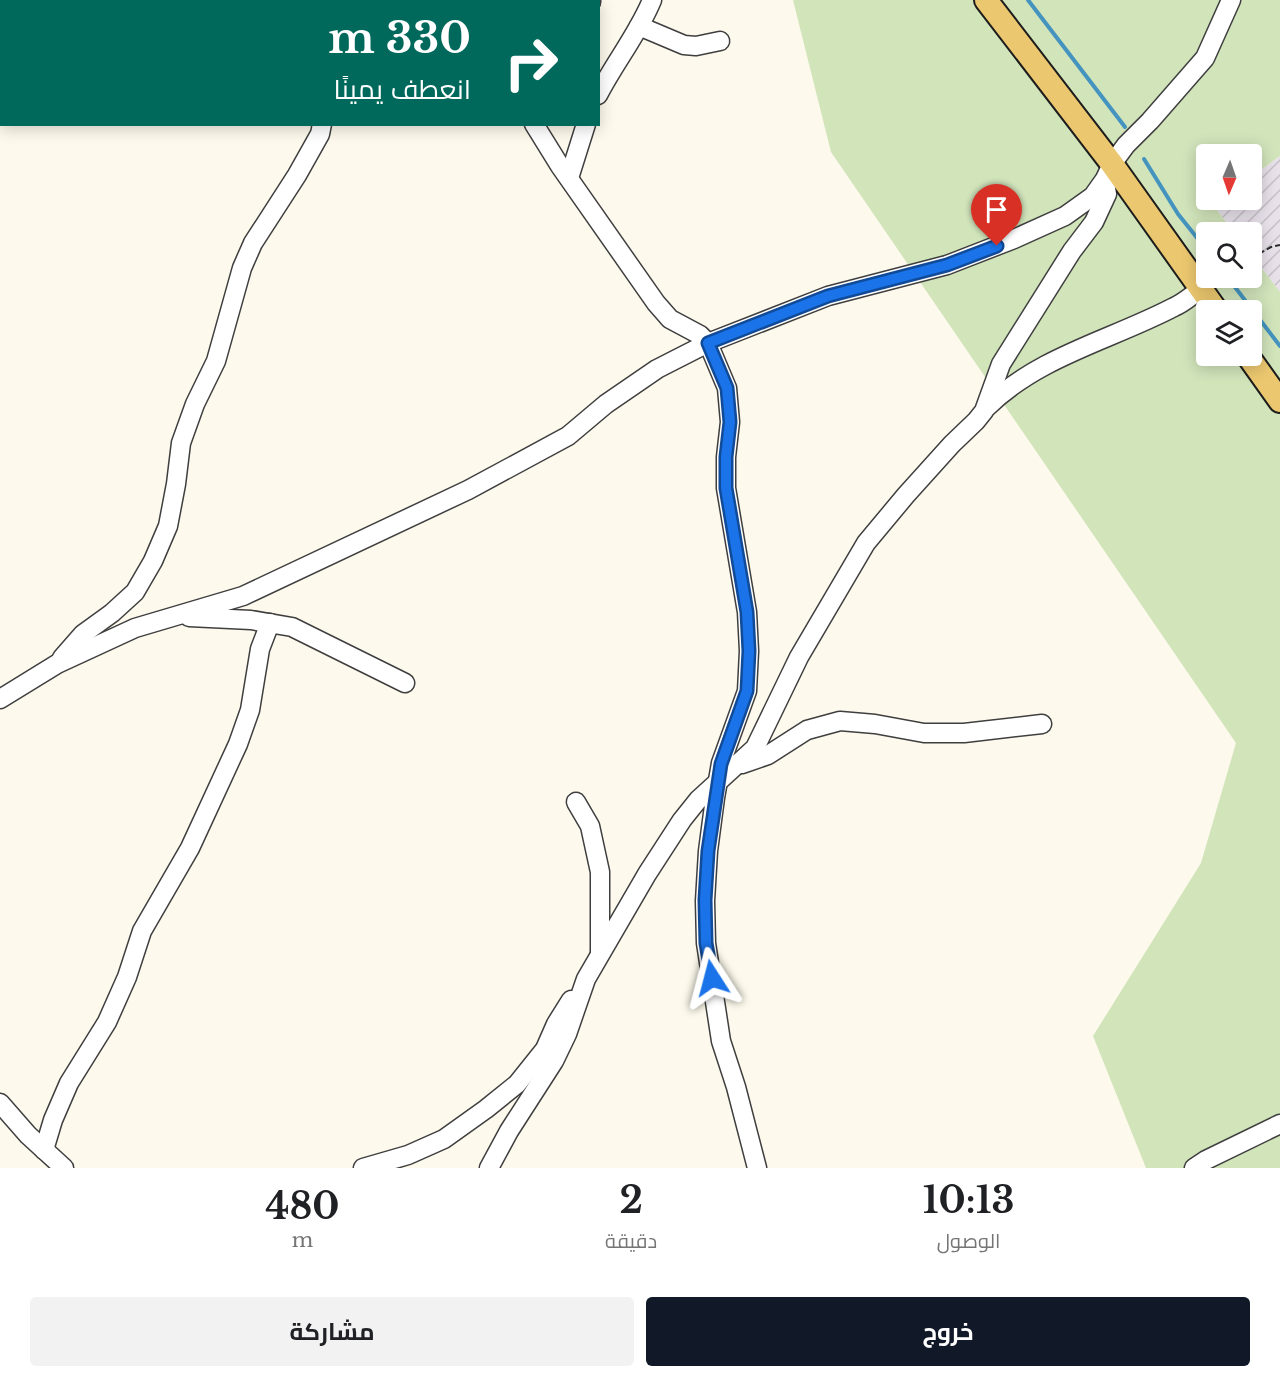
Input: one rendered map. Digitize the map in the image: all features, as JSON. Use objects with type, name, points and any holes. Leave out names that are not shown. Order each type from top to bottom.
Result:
[{"type":"main road","points":[[986,0],[1108,172],[1209,300]]},
{"type":"main road","points":[[1255,366],[1280,401]]},
{"type":"street","points":[[600,91],[652,0]]},
{"type":"street","points":[[0,699],[57,664],[135,628],[243,596],[468,490],[568,436],[606,404],[657,369],[708,343],[828,296],[947,265],[1065,216],[1093,196],[1126,145],[1205,58],[1231,0]]},
{"type":"street","points":[[639,26],[684,45],[696,46],[720,41]]},
{"type":"street","points":[[57,664],[82,634],[112,614],[135,592],[153,561],[168,526],[181,443],[195,404],[216,361],[242,268],[254,243],[320,134],[322,126]]},
{"type":"street","points":[[535,126],[656,303],[670,319],[700,335],[708,343],[727,388],[730,422],[726,457],[726,488],[747,612],[749,651],[747,691],[721,764],[718,780],[708,851],[705,900],[706,943],[722,1041],[757,1168]]},
{"type":"street","points":[[569,178],[585,126]]},
{"type":"street","points":[[984,411],[1001,364],[1072,251],[1094,222],[1107,194],[1108,172]]},
{"type":"street","points":[[363,1168],[408,1155],[444,1139],[517,1084],[545,1049],[556,1024],[586,979],[647,874],[682,820],[718,780],[737,766],[755,748],[798,657],[866,543],[952,444],[976,422],[998,396],[1064,354],[1176,306],[1201,289]]},
{"type":"street","points":[[175,617],[251,620],[292,627],[405,683]]},
{"type":"street","points":[[42,1159],[53,1120],[69,1083],[107,1022],[127,977],[142,931],[190,848],[238,744],[250,710],[260,650],[270,623]]},
{"type":"street","points":[[737,766],[768,755],[807,730],[840,721],[875,723],[924,733],[964,734],[1042,724]]},
{"type":"street","points":[[576,802],[590,826],[600,872],[600,955]]},
{"type":"street","points":[[489,1168],[508,1131],[554,1061],[567,1034],[586,979]]},
{"type":"street","points":[[3,1108],[28,1135],[42,1159],[64,1168]]},
{"type":"street","points":[[1194,1168],[1280,1124]]},
{"type":"path","points":[[1262,252],[1280,245]]},
{"type":"shaded area","points":[[1280,156],[1280,292],[1262,268],[1262,222],[1226,222],[1217,210],[1262,210],[1262,169]]},
{"type":"green space","points":[[793,0],[1280,0],[1280,156],[1262,169],[1262,144],[1196,144],[1196,210],[1217,210],[1226,222],[1196,222],[1196,288],[1262,288],[1262,268],[1280,292],[1280,1168],[1146,1168],[1093,1036],[1201,863],[1236,743],[831,152]]},
{"type":"waterway","points":[[1028,0],[1125,127]]},
{"type":"waterway","points":[[1144,159],[1178,214],[1196,236]]},
{"type":"waterway","points":[[1236,288],[1280,346]]},
{"type":"route","points":[[712,978],[706,943],[705,900],[708,851],[721,764],[747,691],[749,651],[747,612],[726,488],[726,457],[730,422],[727,388],[708,343],[828,296],[947,265],[997,246]]}]
